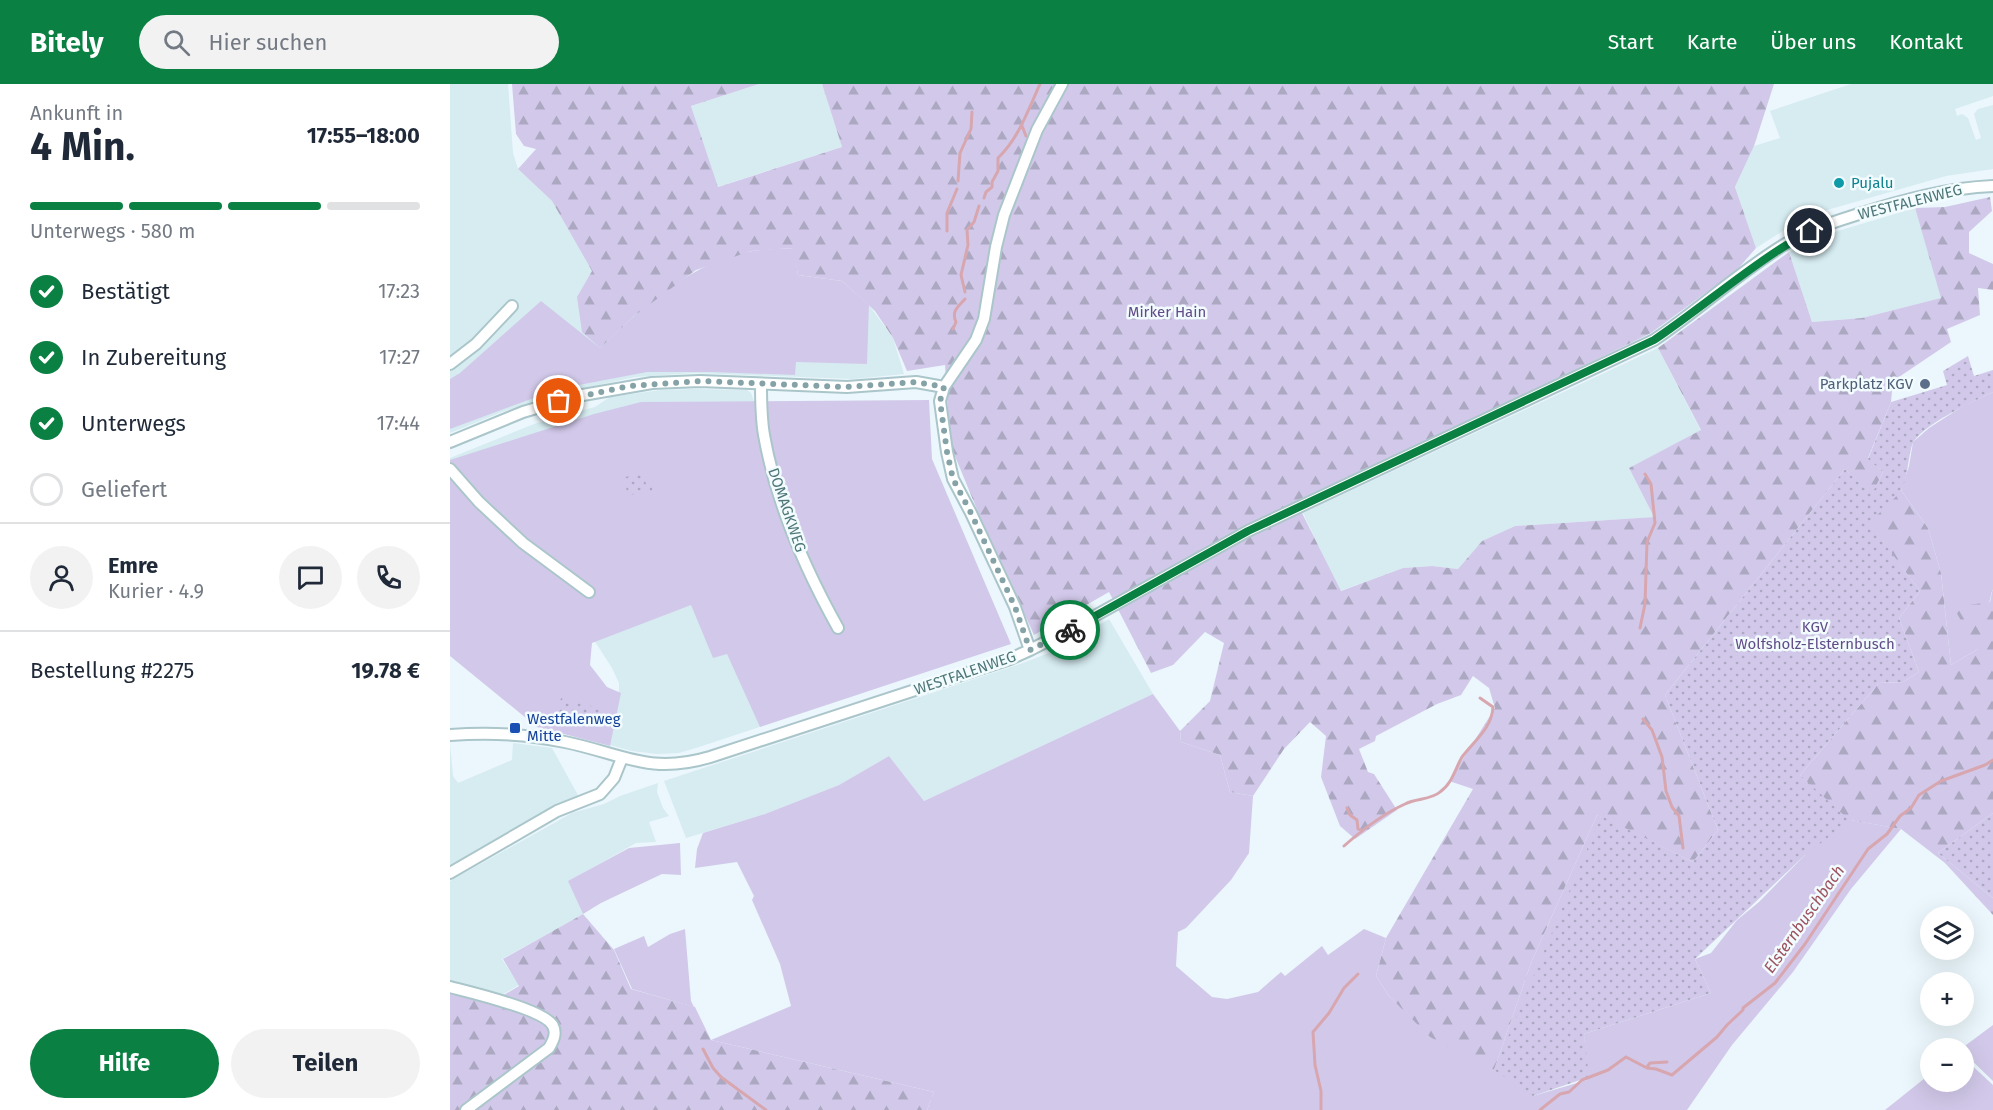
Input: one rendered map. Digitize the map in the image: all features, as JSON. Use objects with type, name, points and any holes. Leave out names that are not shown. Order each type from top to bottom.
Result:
[{"type":"street","points":[[1030,650],[1015,607],[953,479],[940,401],[944,387],[976,340],[984,319],[996,247],[1004,215],[1037,130],[1062,84]]},
{"type":"street","name":"WESTFALENWEG","points":[[450,735],[488,733],[528,735],[568,742],[622,758],[657,765],[699,761],[1030,650],[1248,531],[1654,340],[1690,316],[1765,258],[1810,231],[1929,194],[1965,187],[1993,186]]},
{"type":"street","points":[[450,364],[476,344],[512,306]]},
{"type":"street","points":[[450,442],[523,412],[577,396],[652,383],[700,381],[847,387],[916,382],[944,387]]},
{"type":"street","name":"DOMAGKWEG","points":[[761,384],[764,434],[779,495],[811,578],[838,628]]},
{"type":"street","points":[[450,469],[479,502],[523,543],[589,592]]},
{"type":"street","points":[[450,873],[557,811],[600,794],[614,778],[622,758]]},
{"type":"street","points":[[450,987],[532,1011],[547,1019],[554,1026],[555,1037],[549,1048],[466,1110]]},
{"type":"shaded area","points":[[450,84],[508,84],[513,153],[518,169],[552,201],[592,271],[869,305],[893,338],[904,374],[853,379],[694,373],[635,377],[548,396],[450,433]]},
{"type":"shaded area","points":[[759,84],[822,84],[842,147],[717,187],[691,106]]},
{"type":"shaded area","points":[[1851,84],[1993,84],[1993,96],[1955,109],[1957,116],[1962,114],[1968,118],[1976,140],[1981,138],[1974,114],[1978,109],[1993,105],[1993,169],[1946,176],[1806,216],[1756,248],[1735,187],[1754,146],[1780,138],[1770,111]]},
{"type":"shaded area","points":[[1915,208],[1942,298],[1862,318],[1812,322],[1789,252],[1821,236]]},
{"type":"shaded area","points":[[1658,348],[1701,431],[1629,468],[1654,517],[1515,526],[1482,541],[1458,569],[1432,566],[1403,568],[1340,591],[1303,513]]},
{"type":"shaded area","points":[[661,390],[747,390],[751,393],[863,693],[679,753],[657,754],[632,751],[606,744],[619,690],[619,683],[612,668],[592,637],[450,463],[450,458],[534,424],[595,407],[610,397]]},
{"type":"shaded area","points":[[1109,619],[1153,694],[924,801],[889,756],[839,785],[765,814],[686,838],[664,781],[1023,663],[1054,651]]},
{"type":"shaded area","points":[[450,743],[453,776],[458,783],[512,760],[513,743],[552,748],[579,797],[533,819],[450,869]]},
{"type":"shaded area","points":[[658,783],[657,792],[669,816],[649,822],[656,842],[636,843],[569,881],[583,914],[502,959],[519,985],[502,995],[450,981],[450,881],[572,813],[604,804]]},
{"type":"green space","name":"Mirker Hain","points":[[512,84],[759,84],[691,106],[718,187],[842,147],[822,84],[1774,84],[1754,146],[1735,187],[1756,248],[1737,270],[1651,333],[1296,501],[1341,591],[1403,568],[1432,566],[1458,569],[1482,541],[1515,526],[1654,517],[1629,468],[1701,430],[1658,348],[1789,252],[1812,322],[1862,318],[1941,298],[1915,208],[1945,207],[1990,197],[1992,211],[1969,232],[1969,253],[1993,264],[1993,290],[1978,288],[1980,315],[1947,329],[1951,342],[1893,381],[1891,402],[1868,458],[1883,472],[1872,495],[1845,469],[1665,695],[1718,830],[1693,862],[1597,815],[1531,963],[1494,1070],[1430,1037],[1389,996],[1376,976],[1386,938],[1473,789],[1449,781],[1495,708],[1489,688],[1473,676],[1461,695],[1437,704],[1376,736],[1375,741],[1359,749],[1368,772],[1374,774],[1397,810],[1355,839],[1340,826],[1321,777],[1326,736],[1310,722],[1284,749],[1253,796],[1230,792],[1220,755],[1181,742],[1180,731],[1210,701],[1224,643],[1205,632],[1173,665],[1151,673],[1109,592],[1034,635],[950,444],[945,365],[907,371],[893,338],[875,311],[842,281],[798,275],[793,248],[751,251],[696,270],[634,316],[600,348],[582,332],[577,297],[592,271],[552,201],[518,169],[536,149],[524,146],[516,134]]},
{"type":"green space","points":[[794,248],[798,275],[842,281],[869,305],[867,364],[796,362],[795,375],[647,372],[558,389],[450,429],[450,379],[460,373],[541,301],[600,348],[669,288],[709,265],[752,251]]},
{"type":"green space","name":"KGV Wolfsholz-Elsternbusch","points":[[1968,356],[1974,376],[1993,370],[1993,392],[1951,413],[1929,427],[1914,441],[1904,485],[1894,499],[1869,523],[1920,591],[1899,618],[1919,672],[1903,682],[1879,683],[1800,775],[1850,821],[1805,855],[1695,959],[1711,993],[1584,1034],[1589,1077],[1533,1096],[1494,1070],[1601,816],[1693,862],[1718,830],[1665,695],[1845,469],[1872,494],[1883,472],[1868,459],[1891,402],[1947,385],[1943,371]]},
{"type":"green space","points":[[1993,392],[1993,587],[1978,649],[1951,665],[1941,573],[1928,528],[1901,490],[1909,466],[1913,442],[1929,428],[1963,406]]},
{"type":"green space","points":[[929,400],[932,459],[1011,644],[760,727],[727,654],[713,658],[691,605],[592,643],[590,665],[607,687],[621,693],[610,746],[537,727],[450,656],[450,460],[594,414],[641,402]]},
{"type":"green space","points":[[643,473],[646,484],[651,484],[653,492],[627,495],[625,477]]},
{"type":"green space","points":[[1901,490],[1928,528],[1941,573],[1951,665],[1978,649],[1953,607],[1990,602],[1993,587],[1993,813],[1938,853],[1993,898],[1993,915],[1945,863],[1901,829],[1850,820],[1825,800],[1800,775],[1879,683],[1903,682],[1919,672],[1899,618],[1920,591],[1868,523]]},
{"type":"green space","points":[[1153,694],[1180,731],[1181,742],[1220,755],[1230,792],[1253,796],[1249,853],[1231,880],[1186,928],[1178,932],[1176,966],[1212,997],[1227,999],[1258,992],[1281,972],[1285,976],[1322,946],[1328,955],[1364,929],[1386,938],[1376,976],[1389,996],[1406,1012],[1494,1070],[1531,963],[1597,815],[1601,816],[1583,995],[1533,1096],[1587,1080],[1584,1034],[1711,993],[1695,959],[1711,953],[1737,920],[1759,902],[1805,855],[1825,800],[1851,820],[1901,829],[1851,889],[1793,972],[1732,1045],[1687,1110],[927,1110],[934,1092],[711,1040],[791,1006],[780,964],[752,900],[754,896],[737,862],[695,868],[697,849],[703,833],[765,814],[839,785],[889,756],[924,801]]},
{"type":"green space","points":[[561,698],[603,709],[598,729],[556,719]]},
{"type":"green space","points":[[1993,813],[1993,898],[1938,853]]},
{"type":"green space","points":[[680,843],[681,875],[662,874],[583,914],[568,881],[629,848]]},
{"type":"green space","points":[[583,914],[614,950],[631,989],[695,1007],[711,1040],[934,1092],[927,1110],[450,1110],[450,993],[490,1003],[519,986],[503,959]]},
{"type":"green space","points":[[685,929],[691,1001],[694,1007],[632,989],[614,949],[644,936],[648,947],[670,934]]},
{"type":"green space","points":[[1993,1025],[1993,1081],[1974,1063],[1974,1039]]},
{"type":"green space","points":[[1974,1067],[1993,1085],[1993,1110],[1885,1110],[1920,1082],[1920,1092],[1974,1092]]},
{"type":"waterway","points":[[984,198],[986,192],[992,187],[998,171],[998,158],[1012,142],[1040,84]]},
{"type":"waterway","points":[[958,181],[960,153],[971,129],[972,112]]},
{"type":"waterway","points":[[1022,126],[1026,136]]},
{"type":"waterway","points":[[947,231],[947,213],[957,189]]},
{"type":"waterway","points":[[965,292],[961,275],[968,245],[967,230],[974,222],[979,206]]},
{"type":"waterway","points":[[953,329],[956,322],[955,312],[965,299]]},
{"type":"waterway","points":[[1640,628],[1645,604],[1647,542],[1655,523],[1651,484],[1645,474]]},
{"type":"waterway","points":[[1344,846],[1365,828],[1389,813],[1409,802],[1436,795],[1444,789],[1462,757],[1482,734],[1492,715],[1493,707],[1480,698]]},
{"type":"waterway","points":[[1643,719],[1652,730],[1662,757],[1666,791],[1672,807],[1679,816],[1683,848]]},
{"type":"waterway","name":"Elsternbuschbach","points":[[1540,1110],[1560,1094],[1569,1092],[1582,1080],[1608,1070],[1626,1057],[1647,1068],[1672,1075],[1717,1037],[1743,1008],[1775,983],[1805,944],[1868,849],[1887,834],[1900,816],[1911,808],[1919,795],[1941,781],[1993,760]]},
{"type":"waterway","points":[[1347,808],[1350,815],[1357,820],[1358,829],[1362,831]]},
{"type":"waterway","points":[[1321,1110],[1321,1091],[1315,1065],[1313,1032],[1329,1013],[1344,988],[1358,974]]},
{"type":"waterway","points":[[703,1049],[713,1068],[721,1077],[766,1110]]},
{"type":"waterway","points":[[1647,1067],[1650,1063],[1667,1062]]},
{"type":"way so far","points":[[559,401],[630,386],[700,381],[847,387],[916,382],[944,387],[940,401],[953,479],[1015,607],[1030,650],[1070,630]]},
{"type":"place","name":"Pujalu","points":[[1839,183]]},
{"type":"place","name":"Parkplatz KGV","points":[[1925,384]]},
{"type":"place","name":"Westfalenweg Mitte","points":[[515,728]]},
{"type":"route","points":[[1070,630],[1248,531],[1654,340],[1690,316],[1754,266],[1810,231]]}]
